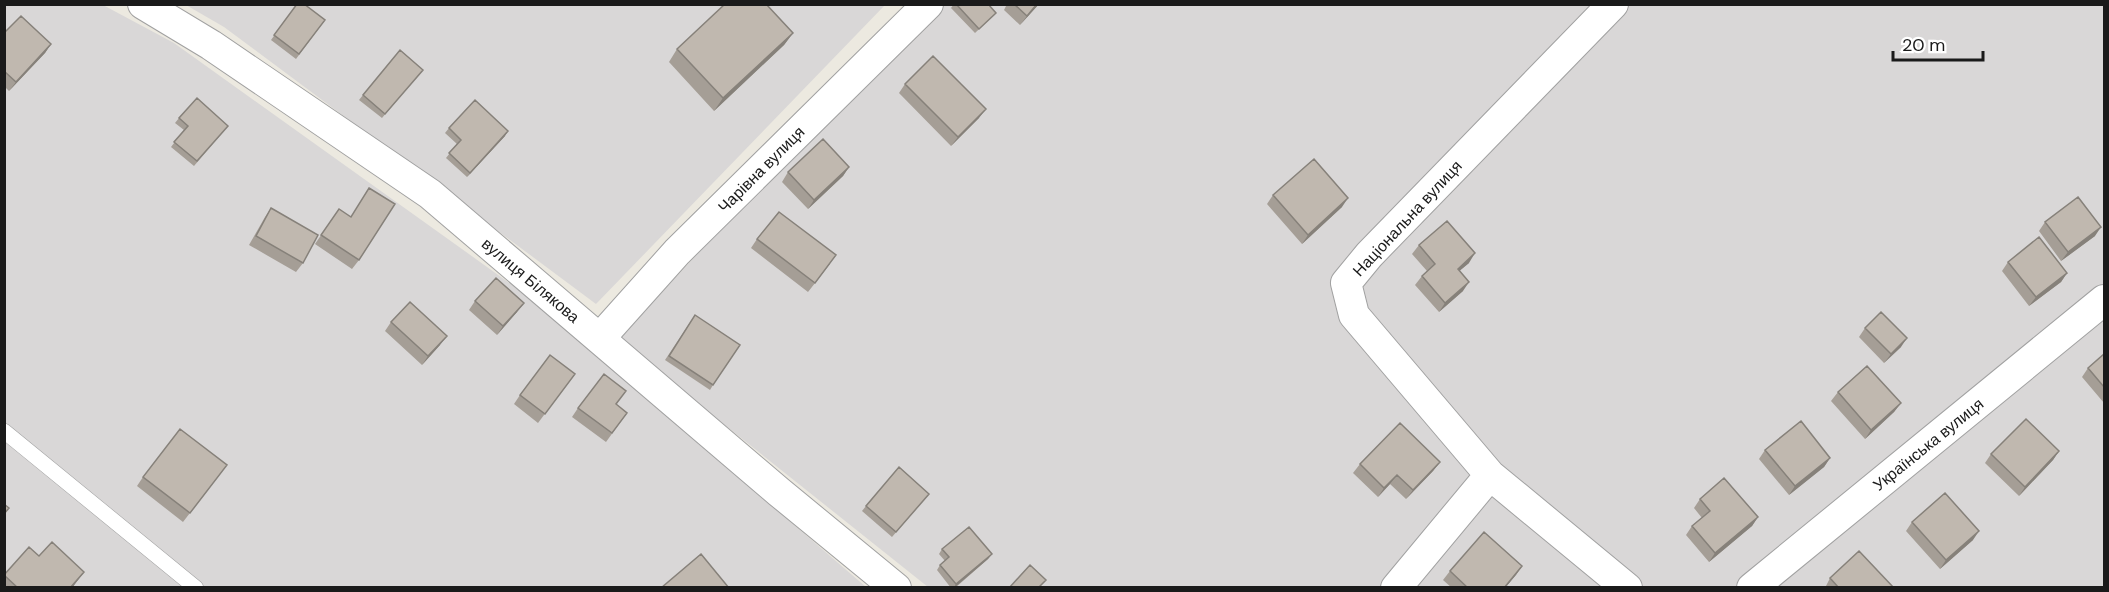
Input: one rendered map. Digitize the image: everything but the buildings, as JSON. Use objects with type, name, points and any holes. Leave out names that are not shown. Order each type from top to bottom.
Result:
[{"type":"street","name":"вулиця Білякова","points":[[143,4],[211,45],[430,194],[896,588]]},
{"type":"street","name":"Чарівна вулиця","points":[[600,338],[677,252],[928,4]]},
{"type":"street","name":"Національна вулиця","points":[[1490,475],[1353,315],[1346,283],[1369,255],[1613,4]]},
{"type":"street","name":"Українська вулиця","points":[[1752,588],[2104,300]]},
{"type":"street","points":[[1396,588],[1490,475],[1627,588]]},
{"type":"lane","points":[[4,431],[195,588]]},
{"type":"shaded area","points":[[4,5],[103,5],[174,43],[536,302],[866,587],[5,587]]},
{"type":"shaded area","points":[[186,5],[885,5],[596,304],[224,27]]},
{"type":"shaded area","points":[[927,5],[2104,5],[2104,587],[928,587],[618,340]]}]
